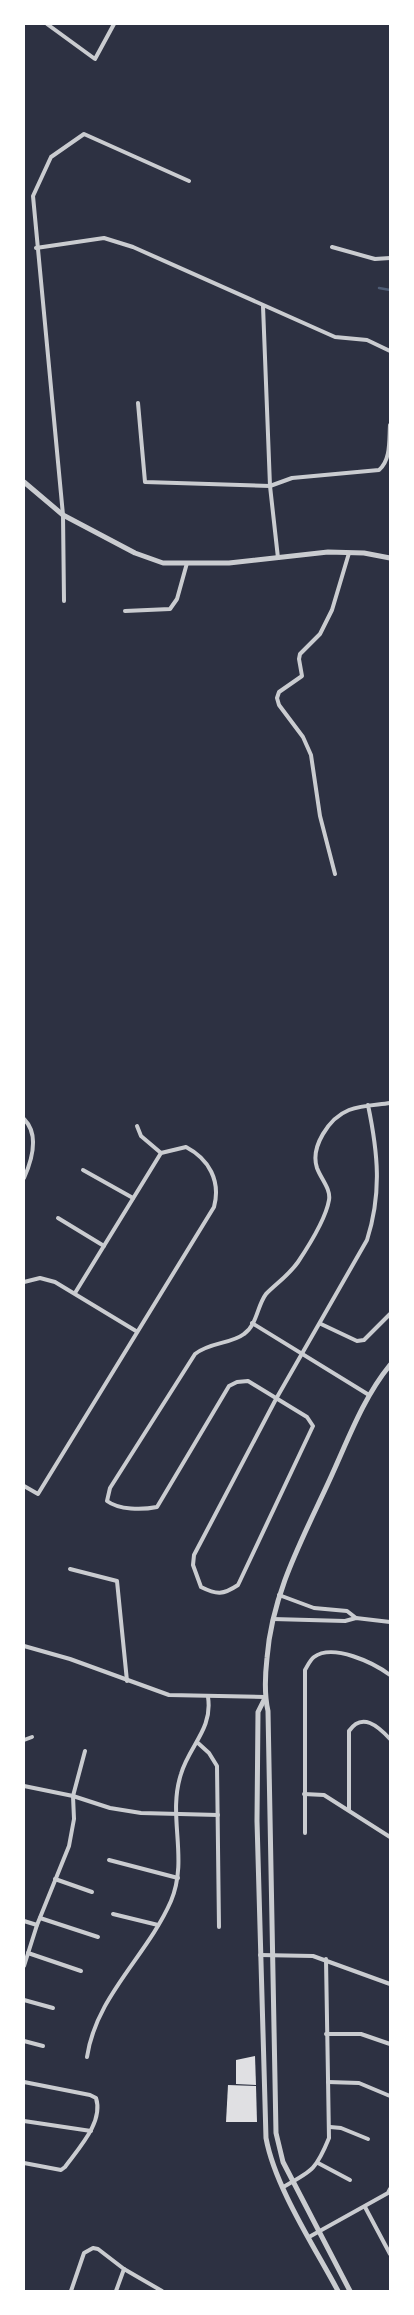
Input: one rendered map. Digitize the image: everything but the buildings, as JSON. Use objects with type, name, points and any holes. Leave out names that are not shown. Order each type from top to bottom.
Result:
[{"type":"street","points":[[47,24],[95,59],[113,26],[107,24]]},
{"type":"street","points":[[64,601],[63,514],[36,248],[33,196],[51,157],[84,134],[189,181]]},
{"type":"street","points":[[36,248],[104,238],[133,246],[263,306],[336,337],[367,340],[390,350]]},
{"type":"street","points":[[332,247],[376,259],[390,258]]},
{"type":"street","points":[[263,306],[270,486],[278,558]]},
{"type":"street","points":[[138,403],[144,482],[270,486],[292,478],[379,470],[384,466],[387,459],[390,425]]},
{"type":"street","points":[[24,482],[63,514],[135,553],[163,563],[278,558],[328,552],[390,558]]},
{"type":"street","points":[[335,874],[320,816],[311,755],[303,737],[279,705],[277,698],[279,692],[302,676],[299,660],[300,654],[320,634],[332,610],[349,553]]},
{"type":"street","points":[[125,612],[170,609],[177,599],[187,563]]},
{"type":"street","points":[[368,1106],[376,1145],[378,1181],[375,1216],[367,1240],[321,1324],[276,1399],[194,1555],[193,1565],[201,1587],[214,1593],[227,1592],[238,1585],[313,1426],[307,1416],[276,1399],[248,1381],[237,1382],[229,1386],[157,1507],[148,1509],[113,1506],[107,1501],[110,1488],[195,1354],[203,1348],[244,1334],[252,1323],[266,1295],[286,1278],[298,1261],[319,1224],[329,1200],[328,1191],[317,1168],[315,1155],[320,1139],[337,1116],[350,1110],[368,1106],[390,1103]]},
{"type":"street","points":[[24,1118],[30,1132],[34,1152],[24,1178]]},
{"type":"street","points":[[137,1126],[140,1136],[161,1153]]},
{"type":"street","points":[[24,1486],[38,1494],[136,1331],[214,1207],[217,1195],[216,1181],[199,1154],[186,1147],[161,1153],[76,1292]]},
{"type":"street","points":[[83,1170],[133,1198]]},
{"type":"street","points":[[58,1218],[104,1246]]},
{"type":"street","points":[[24,1282],[40,1278],[55,1282],[76,1292],[136,1331]]},
{"type":"street","points":[[321,1324],[357,1341],[364,1340],[390,1314]]},
{"type":"street","points":[[252,1323],[369,1395]]},
{"type":"street","points":[[350,2291],[292,2182],[283,2162],[276,2133],[268,1711],[265,1697],[268,1646],[279,1595],[298,1546],[369,1395],[390,1365]]},
{"type":"street","points":[[70,1569],[116,1581],[127,1681]]},
{"type":"street","points":[[279,1595],[314,1608],[347,1611],[356,1618]]},
{"type":"street","points":[[273,1619],[345,1621],[356,1618],[390,1622]]},
{"type":"street","points":[[24,1646],[70,1659],[169,1695],[208,1698],[265,1697]]},
{"type":"street","points":[[305,1832],[306,1670],[312,1658],[320,1654],[348,1654],[372,1664],[390,1675]]},
{"type":"street","points":[[265,1697],[258,1712],[260,1955],[266,2138],[273,2165],[283,2187],[338,2291]]},
{"type":"street","points":[[87,2057],[93,2030],[106,2002],[158,1925],[171,1900],[178,1878],[180,1858],[176,1798],[181,1773],[208,1721],[210,1710],[208,1698]]},
{"type":"street","points":[[348,1810],[349,1731],[353,1724],[360,1721],[369,1722],[390,1739]]},
{"type":"street","points":[[24,1740],[32,1737]]},
{"type":"street","points":[[198,1743],[209,1753],[217,1766],[219,1927]]},
{"type":"street","points":[[24,1966],[40,1918],[70,1846],[74,1819],[73,1796],[85,1751]]},
{"type":"street","points":[[24,1786],[73,1796],[110,1808],[176,1815],[218,1815]]},
{"type":"street","points":[[304,1794],[324,1795],[390,1836]]},
{"type":"street","points":[[109,1860],[178,1878]]},
{"type":"street","points":[[55,1879],[92,1892]]},
{"type":"street","points":[[113,1914],[158,1925]]},
{"type":"street","points":[[40,1918],[98,1938]]},
{"type":"street","points":[[24,1921],[37,1926]]},
{"type":"street","points":[[28,1953],[81,1971]]},
{"type":"street","points":[[260,1955],[313,1956],[326,1959],[390,1984]]},
{"type":"street","points":[[283,2187],[318,2163],[329,2138],[326,1959]]},
{"type":"street","points":[[24,2000],[53,2008]]},
{"type":"street","points":[[326,2034],[362,2034],[390,2044]]},
{"type":"street","points":[[24,2041],[43,2046]]},
{"type":"street","points":[[24,2082],[96,2098],[98,2102],[91,2131],[65,2168],[61,2170],[24,2163]]},
{"type":"street","points":[[328,2082],[359,2083],[390,2096]]},
{"type":"street","points":[[24,2121],[91,2131]]},
{"type":"street","points":[[330,2127],[341,2128],[368,2139]]},
{"type":"street","points":[[318,2163],[350,2180]]},
{"type":"street","points":[[309,2237],[365,2207],[388,2193],[390,2189]]},
{"type":"street","points":[[365,2207],[390,2254]]},
{"type":"street","points":[[72,2291],[84,2253],[89,2249],[98,2249],[124,2269],[162,2291]]},
{"type":"street","points":[[116,2291],[124,2269]]},
{"type":"waterway","points":[[379,288],[390,290]]}]
